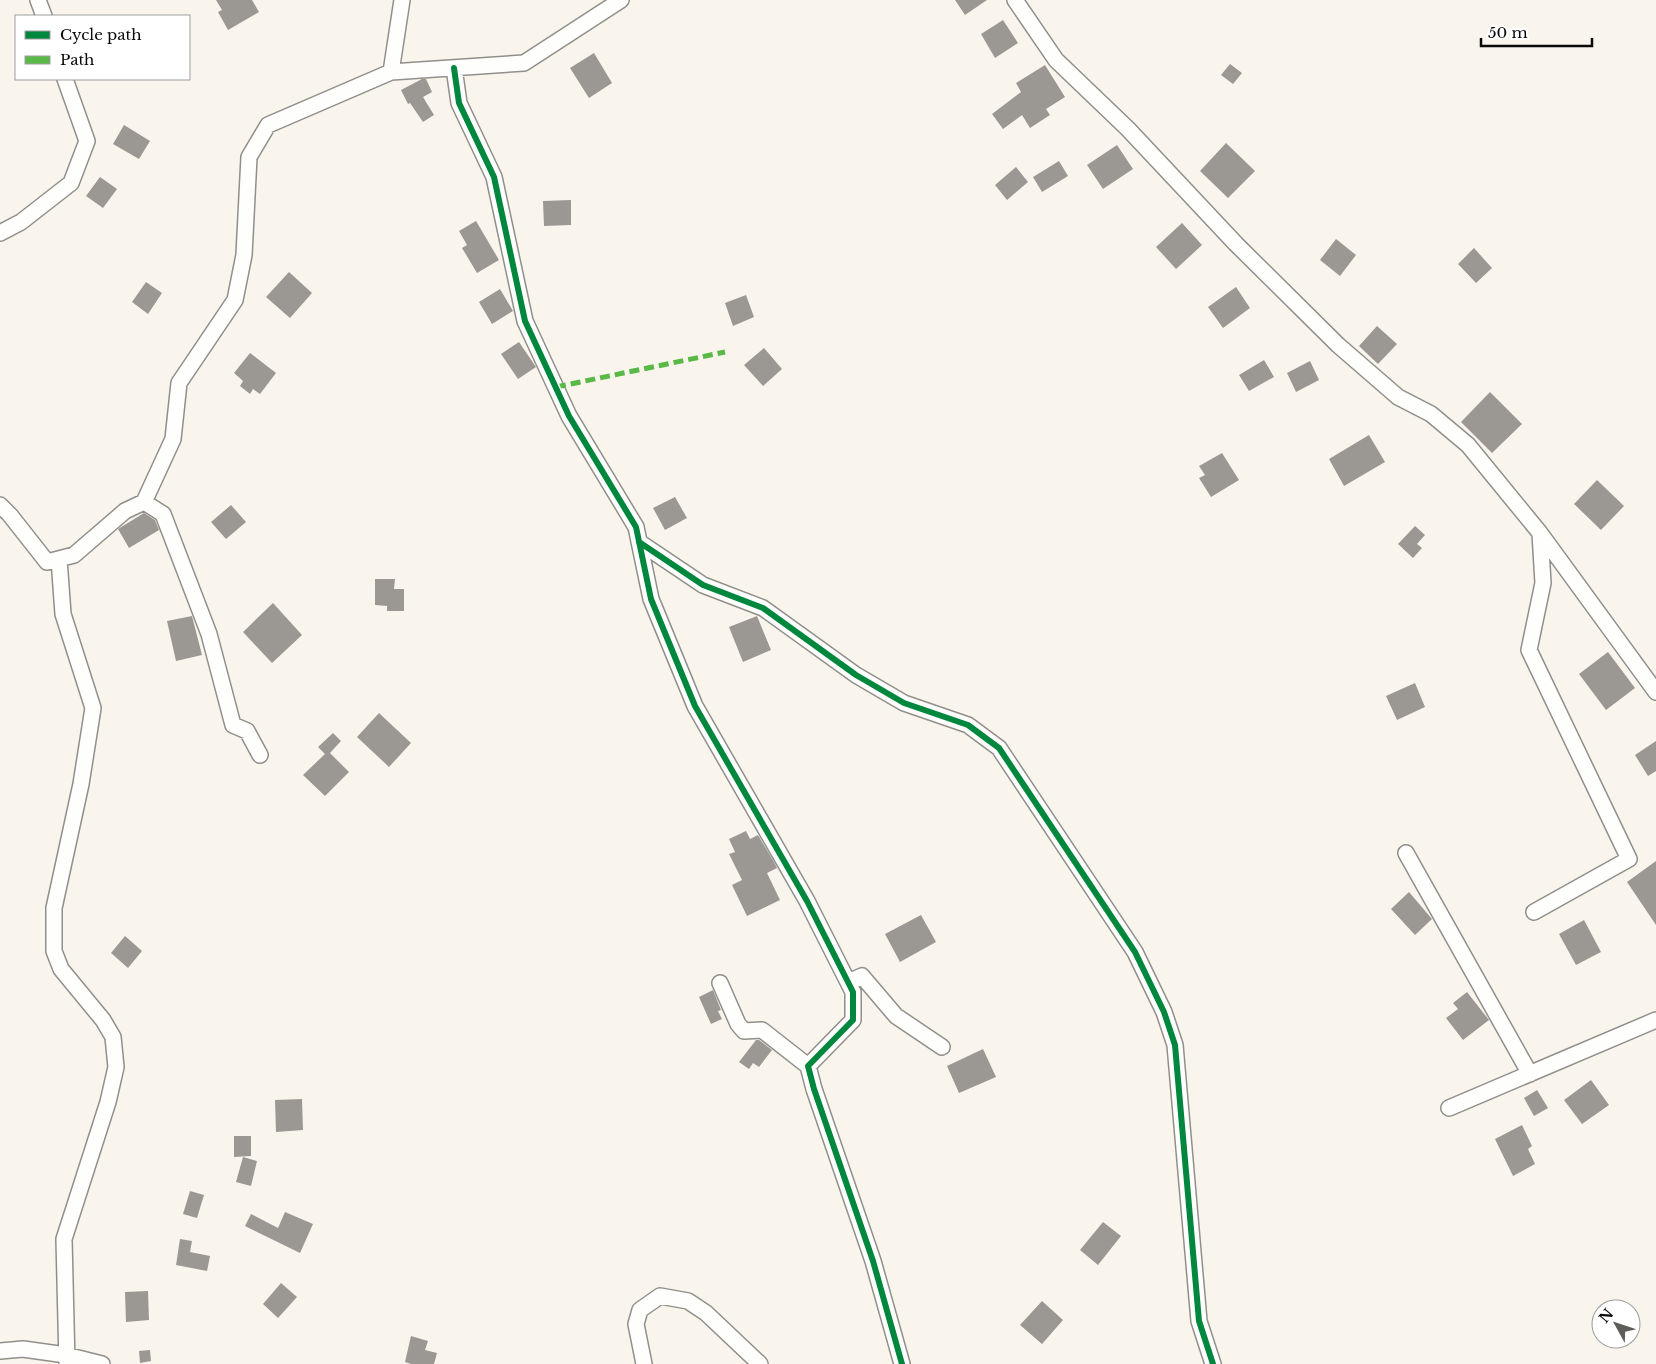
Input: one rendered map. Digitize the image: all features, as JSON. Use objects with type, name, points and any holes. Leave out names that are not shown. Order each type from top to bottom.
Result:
[{"type":"street","points":[[38,0],[44,15]]},
{"type":"street","points":[[392,72],[402,0]]},
{"type":"street","points":[[0,505],[47,562],[74,555],[125,511],[144,502],[173,439],[179,382],[235,300],[244,255],[249,156],[268,125],[392,72],[524,63],[621,0]]},
{"type":"street","points":[[1015,0],[1056,60],[1128,129],[1236,244],[1338,345],[1398,397],[1431,414],[1468,445],[1540,533],[1656,692]]},
{"type":"street","points":[[454,68],[459,103],[494,177],[525,321],[569,416],[636,527],[652,599],[695,706],[807,901],[853,992],[853,1020],[808,1066]]},
{"type":"street","points":[[0,233],[21,222],[71,183],[87,141],[65,80]]},
{"type":"street","points":[[144,502],[163,514],[209,634],[233,725],[247,731],[260,755]]},
{"type":"street","points":[[1534,912],[1629,859],[1529,650],[1543,583],[1540,533]]},
{"type":"street","points":[[639,542],[703,585],[764,608],[856,675],[904,703],[968,725],[999,748],[1135,952],[1164,1012],[1175,1045],[1199,1321],[1213,1364]]},
{"type":"street","points":[[59,559],[63,614],[93,708],[81,784],[54,908],[54,951],[61,969],[103,1020],[112,1037],[116,1067],[108,1102],[64,1239],[67,1360]]},
{"type":"street","points":[[1406,853],[1530,1074]]},
{"type":"street","points":[[848,982],[862,976],[896,1016],[942,1047]]},
{"type":"street","points":[[720,983],[738,1024],[744,1031],[762,1030],[808,1066],[817,1098],[873,1261],[902,1364]]},
{"type":"street","points":[[1448,1108],[1656,1020]]},
{"type":"street","points":[[644,1364],[636,1324],[640,1310],[660,1296],[688,1301],[706,1313],[760,1364]]},
{"type":"street","points":[[0,1351],[24,1349],[67,1360],[102,1364]]},
{"type":"building","points":[[216,0],[252,0],[259,12],[228,30],[218,12],[222,10]]},
{"type":"building","points":[[955,0],[987,0],[965,15]]},
{"type":"building","points":[[1003,20],[1018,43],[995,58],[981,34]]},
{"type":"building","points":[[594,53],[612,83],[589,98],[570,68]]},
{"type":"building","points":[[1230,64],[1242,73],[1233,84],[1221,75]]},
{"type":"building","points":[[1045,65],[1065,97],[1046,109],[1050,115],[1030,128],[1022,115],[1003,129],[992,114],[1021,92],[1016,83]]},
{"type":"building","points":[[422,79],[426,79],[432,92],[423,97],[434,115],[423,122],[410,103],[408,104],[401,90]]},
{"type":"building","points":[[124,125],[150,141],[139,159],[113,144]]},
{"type":"building","points":[[1226,143],[1255,171],[1228,198],[1200,171]]},
{"type":"building","points":[[1117,145],[1133,169],[1103,189],[1087,165]]},
{"type":"building","points":[[1059,161],[1068,176],[1042,192],[1033,177]]},
{"type":"building","points":[[1016,167],[1028,182],[1007,200],[995,185]]},
{"type":"building","points":[[100,177],[117,189],[103,208],[86,196]]},
{"type":"building","points":[[571,200],[571,225],[544,226],[543,201]]},
{"type":"building","points":[[476,221],[499,260],[477,273],[462,248],[467,245],[459,231]]},
{"type":"building","points":[[1182,223],[1202,245],[1176,269],[1156,247]]},
{"type":"building","points":[[1336,239],[1356,255],[1340,276],[1320,260]]},
{"type":"building","points":[[1474,248],[1492,268],[1476,283],[1458,264]]},
{"type":"building","points":[[289,272],[312,293],[290,318],[266,297]]},
{"type":"building","points":[[146,282],[162,293],[148,314],[132,302]]},
{"type":"building","points":[[1236,287],[1250,308],[1223,328],[1208,307]]},
{"type":"building","points":[[500,289],[513,311],[492,324],[479,302]]},
{"type":"building","points":[[746,295],[754,317],[733,326],[725,303]]},
{"type":"building","points":[[1377,326],[1397,344],[1378,364],[1359,346]]},
{"type":"building","points":[[519,342],[536,367],[518,379],[501,354]]},
{"type":"building","points":[[764,348],[782,369],[763,386],[744,365]]},
{"type":"building","points":[[250,353],[276,373],[260,394],[253,389],[250,394],[240,386],[243,381],[234,373]]},
{"type":"building","points":[[1264,360],[1274,377],[1249,391],[1239,375]]},
{"type":"building","points":[[1310,361],[1319,380],[1296,392],[1287,373]]},
{"type":"building","points":[[1490,392],[1522,424],[1492,453],[1461,422]]},
{"type":"building","points":[[1369,435],[1385,462],[1344,486],[1329,459]]},
{"type":"building","points":[[1222,453],[1239,480],[1211,497],[1199,478],[1205,475],[1199,466]]},
{"type":"building","points":[[1597,480],[1624,506],[1601,530],[1574,504]]},
{"type":"building","points":[[675,497],[687,518],[665,530],[653,508]]},
{"type":"building","points":[[231,505],[246,522],[226,539],[211,522]]},
{"type":"building","points":[[144,513],[155,520],[159,530],[129,548],[118,529]]},
{"type":"building","points":[[1415,526],[1425,535],[1417,544],[1422,548],[1413,558],[1398,544]]},
{"type":"building","points":[[375,579],[395,579],[394,589],[404,589],[404,611],[387,611],[387,606],[375,605]]},
{"type":"building","points":[[273,603],[302,635],[272,663],[243,632]]},
{"type":"building","points":[[192,616],[202,655],[176,661],[167,621]]},
{"type":"building","points":[[757,616],[771,650],[743,662],[729,627]]},
{"type":"building","points":[[1608,652],[1635,688],[1606,710],[1579,674]]},
{"type":"building","points":[[1415,683],[1425,707],[1397,720],[1386,696]]},
{"type":"building","points":[[379,713],[411,743],[389,767],[357,737]]},
{"type":"building","points":[[333,733],[341,741],[330,753],[349,772],[325,796],[303,775],[325,754],[318,747]]},
{"type":"building","points":[[1656,741],[1656,771],[1648,776],[1635,755]]},
{"type":"building","points":[[746,831],[750,839],[758,835],[777,868],[767,873],[780,900],[747,916],[732,885],[742,880],[729,854],[735,852],[729,839]]},
{"type":"building","points":[[1656,861],[1656,925],[1627,882]]},
{"type":"building","points":[[1409,892],[1432,919],[1415,935],[1391,909]]},
{"type":"building","points":[[921,915],[936,942],[900,962],[885,934]]},
{"type":"building","points":[[1584,920],[1601,952],[1576,965],[1559,934]]},
{"type":"building","points":[[125,936],[142,951],[128,968],[111,953]]},
{"type":"building","points":[[713,990],[721,1010],[718,1011],[722,1019],[711,1024],[699,997]]},
{"type":"building","points":[[1467,992],[1489,1020],[1463,1040],[1446,1018],[1458,1009],[1453,1003]]},
{"type":"building","points":[[756,1040],[759,1040],[772,1050],[759,1067],[753,1063],[749,1069],[739,1062]]},
{"type":"building","points":[[983,1049],[996,1077],[959,1093],[947,1066]]},
{"type":"building","points":[[1591,1080],[1609,1105],[1582,1124],[1564,1100]]},
{"type":"building","points":[[1537,1090],[1548,1108],[1534,1116],[1524,1098]]},
{"type":"building","points":[[302,1099],[303,1130],[276,1132],[275,1100]]},
{"type":"building","points":[[1522,1125],[1532,1146],[1528,1149],[1535,1164],[1513,1176],[1495,1139]]},
{"type":"building","points":[[234,1136],[251,1136],[251,1156],[234,1157]]},
{"type":"building","points":[[243,1157],[257,1161],[251,1186],[236,1182]]},
{"type":"building","points":[[190,1191],[204,1195],[197,1218],[183,1214]]},
{"type":"building","points":[[285,1212],[313,1224],[300,1253],[245,1226],[251,1214],[278,1228]]},
{"type":"building","points":[[1103,1222],[1121,1236],[1098,1265],[1080,1250]]},
{"type":"building","points":[[180,1239],[192,1241],[190,1252],[210,1256],[207,1271],[176,1265]]},
{"type":"building","points":[[281,1283],[297,1297],[278,1318],[263,1304]]},
{"type":"building","points":[[148,1291],[149,1320],[126,1322],[125,1292]]},
{"type":"building","points":[[1042,1301],[1063,1320],[1042,1344],[1020,1325]]},
{"type":"building","points":[[411,1336],[428,1341],[425,1350],[437,1353],[434,1364],[411,1364],[405,1362]]},
{"type":"building","points":[[150,1350],[151,1361],[140,1363],[139,1351]]},
{"type":"marked path","points":[[556,387],[725,352]]},
{"type":"cycle path","points":[[454,68],[459,103],[494,177],[525,321],[569,416],[636,527],[651,599],[695,706],[807,901],[853,992],[853,1020],[808,1066],[814,1089],[873,1261],[902,1364]]},
{"type":"cycle path","points":[[639,542],[703,585],[763,608],[856,675],[904,703],[968,725],[999,748],[1135,952],[1164,1012],[1175,1045],[1199,1321],[1213,1364]]}]
